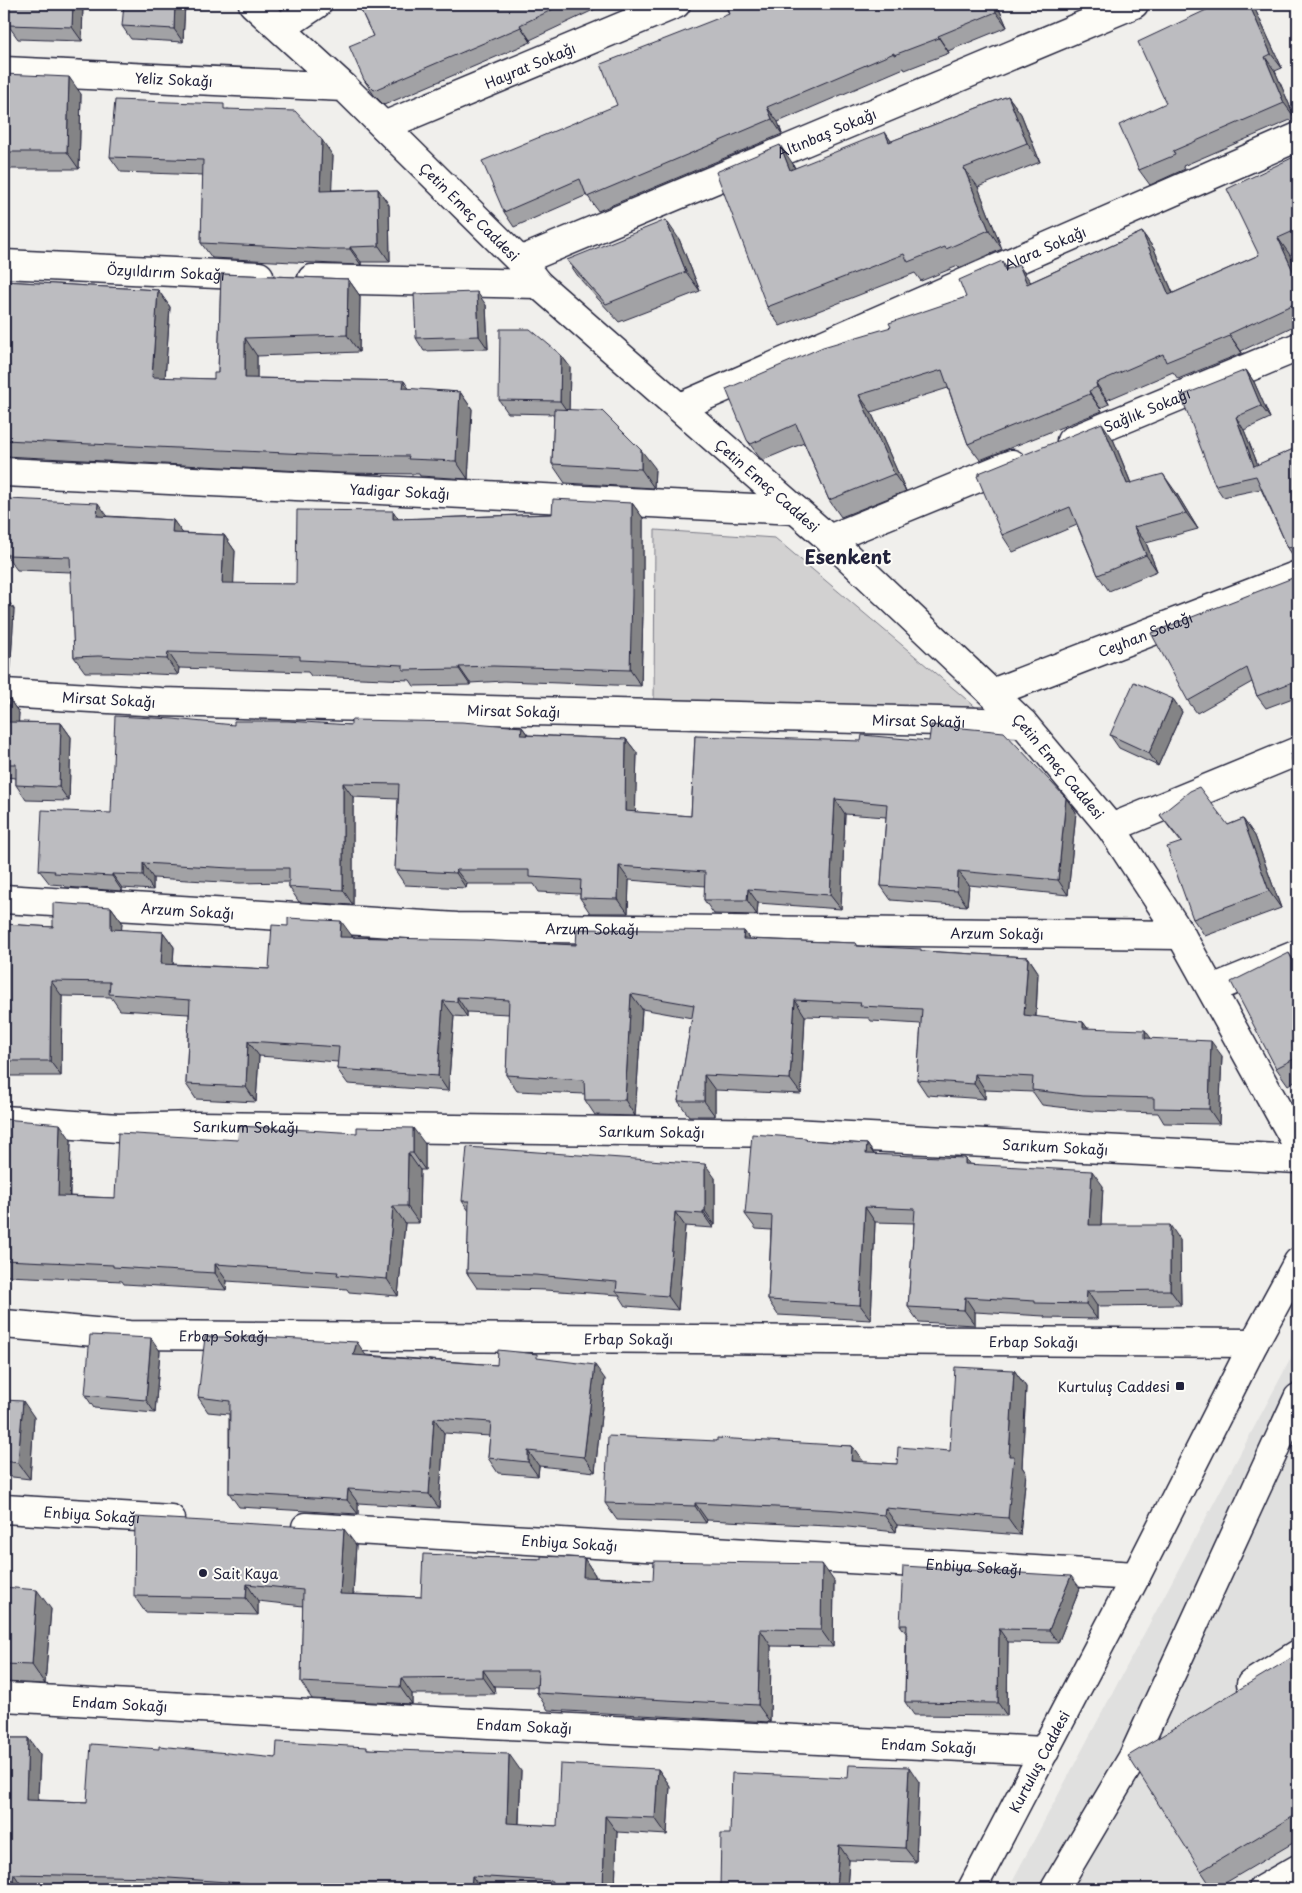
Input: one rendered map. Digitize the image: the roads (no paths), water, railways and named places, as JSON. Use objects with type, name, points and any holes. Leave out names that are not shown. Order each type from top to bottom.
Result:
[{"type":"street","name":"Çetin Emeç Caddesi","points":[[253,4],[281,28],[384,126],[520,261],[538,284],[829,539],[1023,723],[1110,828],[1181,935],[1298,1146]]},
{"type":"street","points":[[281,28],[317,4]]},
{"type":"street","name":"Hayrat Sokağı","points":[[384,126],[676,4]]},
{"type":"street","name":"Altınbaş Sokağı","points":[[520,261],[1134,4]]},
{"type":"street","name":"Yeliz Sokağı","points":[[4,71],[344,87]]},
{"type":"street","name":"Alara Sokağı","points":[[680,407],[1298,137]]},
{"type":"street","name":"Özyıldırım Sokağı","points":[[4,264],[333,280],[538,284]]},
{"type":"street","name":"Sağlık Sokağı","points":[[829,539],[1298,347]]},
{"type":"street","name":"Yadigar Sokağı","points":[[4,472],[796,510]]},
{"type":"street","name":"Ceyhan Sokağı","points":[[992,693],[1298,575]]},
{"type":"street","name":"Mirsat Sokağı","points":[[4,692],[161,702],[1023,723]]},
{"type":"street","points":[[1110,828],[1298,751]]},
{"type":"street","name":"Arzum Sokağı","points":[[4,899],[457,927],[1181,935]]},
{"type":"street","points":[[1212,989],[1298,954]]},
{"type":"street","name":"Sarıkum Sokağı","points":[[4,1120],[118,1128],[197,1126],[792,1133],[1298,1159]]},
{"type":"street","name":"Kurtuluş Caddesi","points":[[972,1889],[1136,1576],[1254,1343],[1298,1262]]},
{"type":"street","name":"Erbap Sokağı","points":[[4,1324],[129,1335],[1254,1343]]},
{"type":"street","points":[[1055,1889],[1132,1759],[1298,1398]]},
{"type":"street","name":"Enbiya Sokağı","points":[[4,1509],[192,1520]]},
{"type":"street","name":"Enbiya Sokağı","points":[[282,1526],[1136,1576]]},
{"type":"street","points":[[1232,1696],[1298,1654]]},
{"type":"street","name":"Endam Sokağı","points":[[4,1697],[479,1724],[1045,1751]]},
{"type":"street","points":[[1132,1759],[1174,1733]]},
{"type":"street","points":[[1263,1889],[1298,1869]]},
{"type":"place","name":"Kurtuluş Caddesi","points":[[1180,1386]]},
{"type":"place","name":"Sait Kaya","points":[[203,1573]]},
{"type":"district","name":"Esenkent","points":[[848,556]]}]
